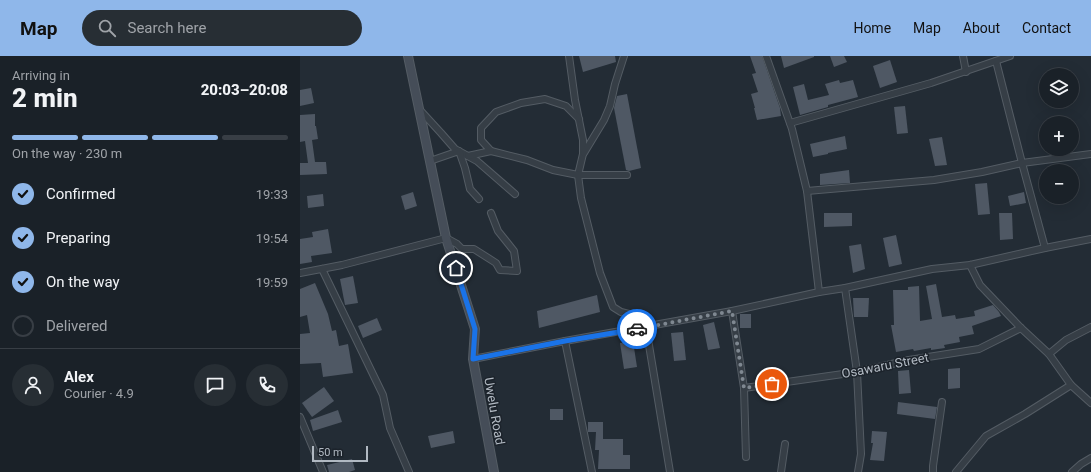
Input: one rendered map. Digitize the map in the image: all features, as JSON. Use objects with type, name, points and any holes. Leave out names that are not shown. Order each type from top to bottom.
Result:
[{"type":"street","name":"Uwelu Road","points":[[408,56],[446,238],[475,329],[473,359],[494,472]]},
{"type":"street","points":[[569,56],[575,100],[583,140],[583,154],[578,175],[581,198],[600,273],[613,307],[621,312],[629,314],[646,327],[670,472]]},
{"type":"street","points":[[583,154],[604,120],[610,106],[624,56]]},
{"type":"street","points":[[766,56],[790,123],[807,190],[819,292]]},
{"type":"street","points":[[963,56],[966,72]]},
{"type":"street","points":[[790,123],[931,83],[1010,56]]},
{"type":"street","points":[[996,61],[1045,248]]},
{"type":"street","points":[[491,151],[481,140],[481,128],[496,112],[521,103],[545,99],[566,106],[579,119]]},
{"type":"street","points":[[419,109],[454,149],[477,161],[515,194]]},
{"type":"street","points":[[430,161],[459,151]]},
{"type":"street","points":[[459,151],[470,189],[479,199]]},
{"type":"street","points":[[468,156],[491,151],[527,160],[553,170],[578,175],[627,175]]},
{"type":"street","points":[[807,190],[934,180],[982,172],[1022,163],[1091,154]]},
{"type":"street","points":[[300,273],[342,265],[446,238],[457,244],[462,249],[474,249],[496,263],[500,270],[517,271],[514,251],[498,231],[491,213]]},
{"type":"street","points":[[473,359],[732,311],[932,269],[970,265],[1091,239]]},
{"type":"street","points":[[970,265],[980,285],[1021,328],[1049,354],[1071,384],[1091,403]]},
{"type":"street","points":[[322,269],[382,395],[390,428],[409,472]]},
{"type":"street","points":[[845,288],[857,372],[860,454],[858,472]]},
{"type":"street","points":[[732,311],[744,388],[746,457]]},
{"type":"street","points":[[1049,354],[1066,340],[1091,327]]},
{"type":"street","name":"Osawaru Street","points":[[744,388],[857,372],[909,360],[979,349],[1021,328]]},
{"type":"street","points":[[565,341],[592,472]]},
{"type":"street","points":[[956,472],[986,436],[1025,414],[1071,384]]},
{"type":"street","points":[[933,472],[942,402]]},
{"type":"street","points":[[300,417],[323,472]]},
{"type":"street","points":[[781,472],[785,444]]},
{"type":"street","points":[[1072,472],[1091,458]]},
{"type":"building","points":[[579,56],[615,56],[616,62],[583,72]]},
{"type":"building","points":[[750,56],[762,56],[780,108],[781,116],[757,120],[751,94],[758,92],[752,74],[756,73]]},
{"type":"building","points":[[781,56],[814,56],[814,57],[784,68]]},
{"type":"building","points":[[830,56],[844,56],[847,62],[834,67]]},
{"type":"building","points":[[890,60],[897,82],[880,88],[873,66]]},
{"type":"building","points":[[839,80],[840,83],[853,80],[858,97],[828,105],[828,107],[800,115],[793,87],[804,84],[808,100],[829,95],[825,84]]},
{"type":"building","points":[[311,88],[314,103],[300,106],[300,90]]},
{"type":"building","points":[[627,94],[641,168],[629,171],[626,170],[614,108],[617,96]]},
{"type":"building","points":[[905,106],[908,133],[897,134],[894,107]]},
{"type":"building","points":[[315,114],[315,126],[318,139],[312,140],[315,162],[326,162],[327,174],[300,175],[300,163],[308,163],[305,141],[300,142],[300,115]]},
{"type":"building","points":[[845,136],[847,149],[813,157],[810,144]]},
{"type":"building","points":[[942,137],[947,165],[935,166],[929,139]]},
{"type":"building","points":[[849,170],[850,183],[820,185],[820,174]]},
{"type":"building","points":[[987,183],[990,214],[978,215],[975,184]]},
{"type":"building","points":[[413,192],[417,206],[405,210],[401,196]]},
{"type":"building","points":[[1024,192],[1026,203],[1010,206],[1008,196]]},
{"type":"building","points":[[323,194],[324,206],[308,208],[307,196]]},
{"type":"building","points":[[824,213],[852,213],[852,226],[824,227]]},
{"type":"building","points":[[999,213],[1012,213],[1013,239],[1000,240]]},
{"type":"building","points":[[328,229],[332,253],[311,256],[312,262],[300,264],[300,239],[313,237],[312,232]]},
{"type":"building","points":[[896,235],[902,264],[889,267],[883,238]]},
{"type":"building","points":[[861,244],[865,269],[853,273],[849,246]]},
{"type":"building","points":[[353,276],[358,303],[345,305],[340,279]]},
{"type":"building","points":[[315,283],[328,314],[332,331],[336,330],[339,346],[348,344],[353,373],[323,377],[321,363],[300,364],[300,334],[310,333],[307,315],[300,317],[300,289]]},
{"type":"building","points":[[936,284],[942,317],[955,315],[956,319],[975,316],[974,311],[993,305],[1001,316],[972,326],[974,334],[959,337],[960,342],[944,345],[945,348],[931,350],[931,348],[914,351],[913,349],[896,352],[891,325],[894,325],[893,290],[908,290],[908,287],[919,286],[920,321],[932,319],[926,286]]},
{"type":"building","points":[[597,295],[600,312],[539,328],[537,311]]},
{"type":"building","points":[[853,298],[869,298],[868,317],[854,317]]},
{"type":"building","points":[[740,314],[751,314],[751,328],[740,328]]},
{"type":"building","points":[[377,318],[382,330],[363,338],[358,326]]},
{"type":"building","points":[[714,322],[720,348],[708,350],[703,325]]},
{"type":"building","points":[[683,332],[686,360],[674,361],[671,333]]},
{"type":"building","points":[[633,341],[637,367],[624,369],[620,343]]},
{"type":"building","points":[[960,368],[960,388],[948,389],[948,369]]},
{"type":"building","points":[[909,370],[911,393],[899,394],[898,371]]},
{"type":"building","points":[[324,387],[334,401],[312,417],[302,403]]},
{"type":"building","points":[[898,402],[937,407],[935,419],[897,414]]},
{"type":"building","points":[[550,409],[563,409],[563,420],[550,420]]},
{"type":"building","points":[[338,410],[342,422],[313,431],[310,420]]},
{"type":"building","points":[[588,422],[603,422],[603,439],[623,439],[623,455],[630,455],[630,469],[598,469],[599,450],[595,450],[596,432],[588,432]]},
{"type":"building","points":[[453,431],[455,443],[431,448],[428,436]]},
{"type":"building","points":[[872,431],[887,432],[884,461],[870,460],[873,443],[871,443]]},
{"type":"building","points":[[352,459],[355,470],[349,472],[329,472],[327,465]]},
{"type":"way so far","points":[[637,329],[732,311],[744,388],[772,384]]},
{"type":"route","points":[[456,268],[475,329],[473,359],[637,329]]}]
